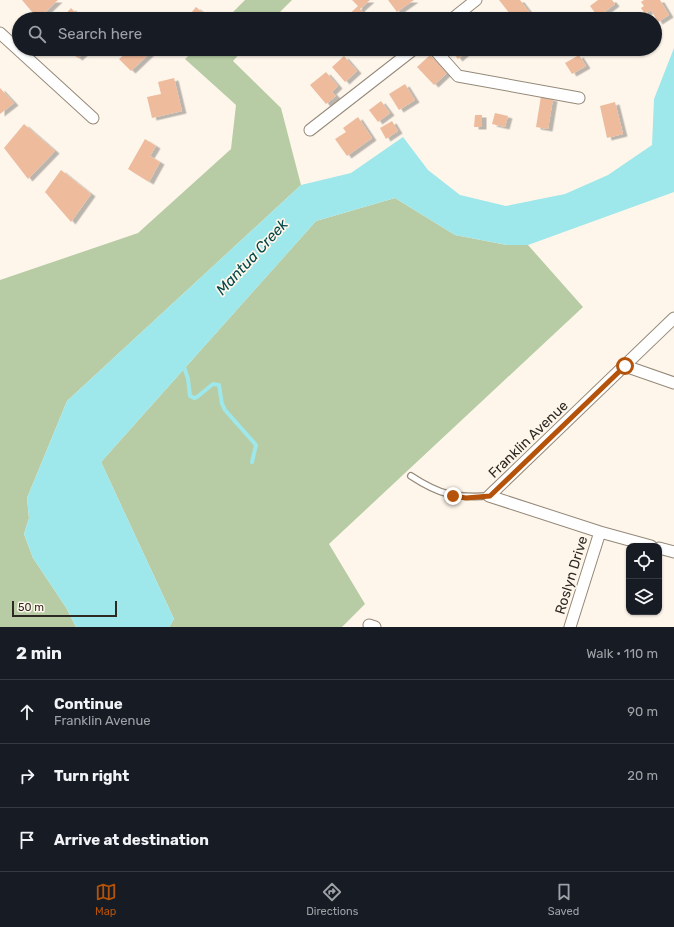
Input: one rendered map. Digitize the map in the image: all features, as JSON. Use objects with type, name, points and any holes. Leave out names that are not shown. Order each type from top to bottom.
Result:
[{"type":"street","points":[[461,12],[476,0]]},
{"type":"street","points":[[0,33],[12,44]]},
{"type":"street","points":[[25,56],[93,118]]},
{"type":"street","points":[[310,130],[405,56]]},
{"type":"street","points":[[440,56],[458,76],[579,98]]},
{"type":"street","name":"Franklin Avenue","points":[[640,543],[600,532],[490,496],[674,318]]},
{"type":"street","points":[[625,366],[674,383]]},
{"type":"street","name":"Roslyn Drive","points":[[570,627],[600,532]]},
{"type":"street","points":[[662,549],[674,552]]},
{"type":"lane","points":[[410,476],[431,489],[453,496],[466,498],[490,496]]},
{"type":"green space","points":[[245,0],[292,0],[280,12],[233,12]]},
{"type":"green space","points":[[188,56],[238,56],[233,61],[281,108],[301,185],[67,401],[27,498],[29,518],[24,534],[33,558],[67,609],[76,627],[0,627],[0,280],[138,233],[231,149],[236,105],[185,59]]},
{"type":"green space","points":[[395,198],[455,235],[507,245],[528,245],[583,307],[329,544],[365,604],[342,627],[169,627],[174,619],[101,462],[316,221]]},
{"type":"water","name":"Mantua Creek","points":[[674,48],[674,192],[528,245],[507,245],[455,235],[395,198],[316,221],[101,462],[174,619],[169,627],[76,627],[67,609],[33,558],[24,534],[29,518],[27,498],[67,401],[301,185],[351,173],[403,137],[428,170],[460,195],[506,206],[565,194],[608,175],[652,145],[654,99]]},
{"type":"building","points":[[22,0],[58,0],[45,12],[32,12]]},
{"type":"building","points":[[352,0],[370,0],[360,9],[363,12],[352,12],[358,6]]},
{"type":"building","points":[[388,0],[414,0],[397,12]]},
{"type":"building","points":[[499,0],[520,0],[529,12],[508,12]]},
{"type":"building","points":[[598,0],[612,0],[615,4],[605,12],[594,12],[590,6]]},
{"type":"building","points":[[644,0],[660,0],[669,15],[662,19],[662,12],[652,12],[651,10],[644,12],[641,8],[644,6],[641,2]]},
{"type":"building","points":[[196,7],[202,12],[192,12]]},
{"type":"building","points":[[71,8],[75,12],[67,12]]},
{"type":"building","points":[[122,56],[147,56],[131,71],[119,59]]},
{"type":"building","points":[[344,56],[357,71],[345,82],[332,67]]},
{"type":"building","points":[[429,56],[431,56],[447,73],[434,85],[417,67]]},
{"type":"building","points":[[580,56],[586,66],[572,74],[565,63]]},
{"type":"building","points":[[326,72],[338,86],[332,92],[336,96],[326,104],[310,85]]},
{"type":"building","points":[[174,78],[182,111],[152,118],[147,97],[161,94],[158,82]]},
{"type":"building","points":[[405,84],[415,100],[399,110],[389,94]]},
{"type":"building","points":[[0,88],[14,103],[0,114]]},
{"type":"building","points":[[541,96],[553,99],[548,129],[536,127]]},
{"type":"building","points":[[381,101],[390,113],[378,122],[369,110]]},
{"type":"building","points":[[615,102],[623,134],[607,138],[600,106]]},
{"type":"building","points":[[495,113],[508,116],[505,127],[492,124]]},
{"type":"building","points":[[475,115],[482,115],[482,127],[474,127]]},
{"type":"building","points":[[358,117],[372,138],[347,156],[335,139],[346,132],[343,128]]},
{"type":"building","points":[[392,121],[398,131],[386,139],[380,128]]},
{"type":"building","points":[[24,124],[55,151],[28,179],[4,148]]},
{"type":"building","points":[[145,139],[156,146],[150,156],[160,162],[149,182],[128,169]]},
{"type":"building","points":[[61,170],[91,194],[71,222],[45,192]]},
{"type":"waterway","points":[[183,364],[188,379],[190,396],[194,398],[197,397],[213,384],[219,385],[222,404],[225,410],[256,445],[252,462]]},
{"type":"route","points":[[453,496],[466,498],[490,496],[625,366]]}]
